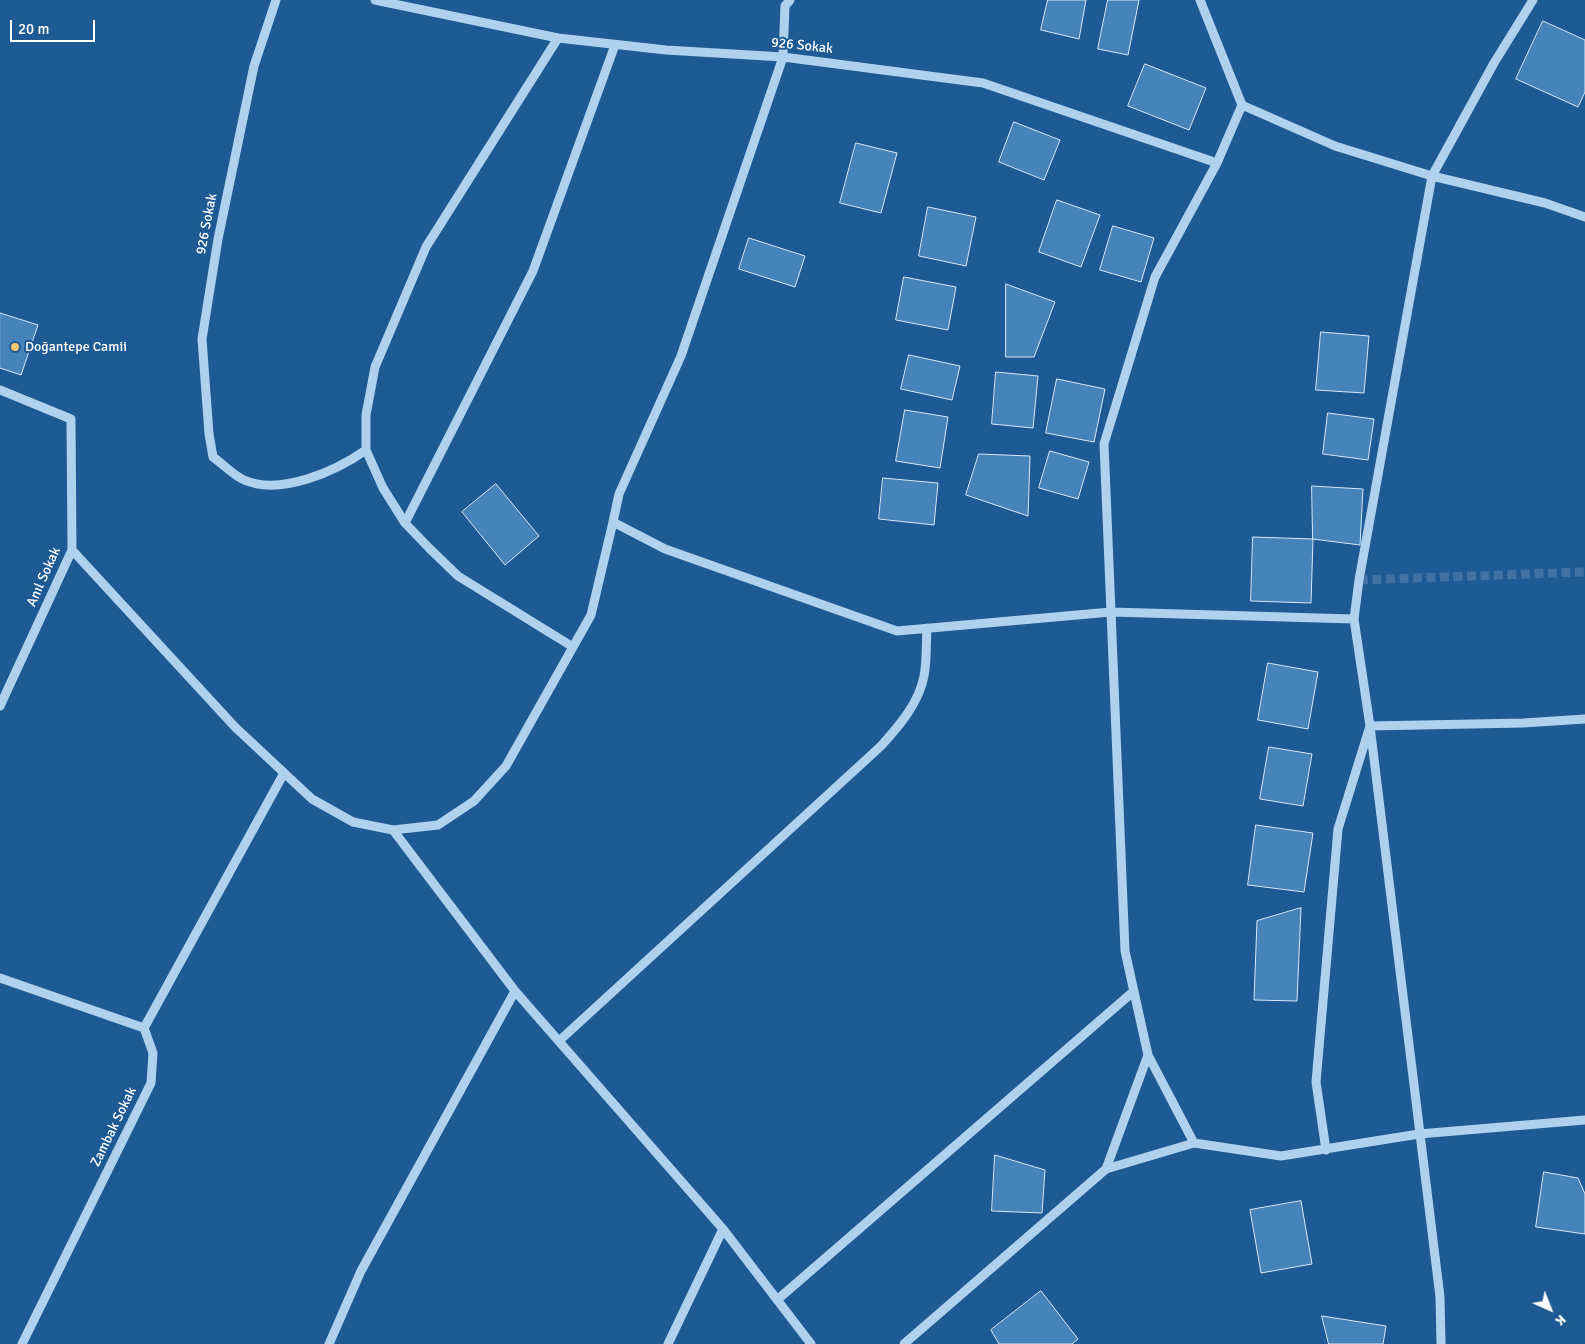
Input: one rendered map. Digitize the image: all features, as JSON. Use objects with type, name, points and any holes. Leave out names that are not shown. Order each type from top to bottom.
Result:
[{"type":"street","name":"926 Sokak","points":[[276,0],[254,66],[218,239],[202,339],[209,434],[213,457],[244,480],[272,485],[305,479],[343,466],[366,450]]},
{"type":"street","name":"926 Sokak","points":[[375,0],[558,38],[666,50],[783,57],[983,83],[1216,163]]},
{"type":"street","points":[[72,550],[235,726],[312,799],[353,822],[393,830],[438,825],[474,801],[506,766],[591,615],[619,494],[681,356],[783,57],[784,6],[790,0]]},
{"type":"street","points":[[1441,1344],[1440,1297],[1370,726],[1354,619],[1359,580],[1432,176],[1494,63],[1533,0]]},
{"type":"street","points":[[1194,1143],[1148,1055],[1125,951],[1104,444],[1155,278],[1216,163],[1242,105],[1205,2]]},
{"type":"street","points":[[558,38],[460,197],[426,247],[375,367],[366,415],[366,450],[383,488],[405,523],[458,576],[574,647]]},
{"type":"street","points":[[405,523],[533,271],[615,45]]},
{"type":"street","points":[[1242,105],[1335,146],[1432,176],[1545,203],[1585,218]]},
{"type":"street","name":"Anıl Sokak","points":[[0,390],[71,419],[72,550],[1,704]]},
{"type":"street","points":[[613,522],[665,550],[898,631],[1111,612],[1354,619]]},
{"type":"street","points":[[559,1041],[881,746],[896,730],[917,695],[924,676],[927,628]]},
{"type":"street","points":[[1370,726],[1523,723],[1585,719]]},
{"type":"street","points":[[1326,1150],[1316,1082],[1338,829],[1370,726]]},
{"type":"street","points":[[0,978],[144,1028],[284,774]]},
{"type":"street","points":[[393,830],[515,990],[723,1229],[811,1344]]},
{"type":"street","points":[[329,1344],[361,1271],[515,990]]},
{"type":"street","points":[[777,1300],[1134,991]]},
{"type":"street","name":"Zambak Sokak","points":[[22,1344],[150,1083],[152,1053],[144,1028]]},
{"type":"street","points":[[1106,1169],[1148,1055]]},
{"type":"street","points":[[904,1344],[1106,1169],[1194,1143],[1281,1156],[1419,1134],[1585,1120]]},
{"type":"street","points":[[668,1344],[723,1229]]},
{"type":"building","points":[[1048,0],[1086,0],[1079,39],[1041,30]]},
{"type":"building","points":[[1108,0],[1139,0],[1128,55],[1098,49]]},
{"type":"building","points":[[1543,21],[1585,40],[1585,92],[1578,107],[1516,79]]},
{"type":"building","points":[[1145,64],[1206,88],[1189,130],[1128,106]]},
{"type":"building","points":[[1014,122],[1060,140],[1044,180],[999,162]]},
{"type":"building","points":[[856,143],[897,153],[881,213],[840,203]]},
{"type":"building","points":[[1057,200],[1100,215],[1081,267],[1039,252]]},
{"type":"building","points":[[928,207],[976,217],[966,266],[919,256]]},
{"type":"building","points":[[1113,226],[1154,238],[1141,282],[1100,270]]},
{"type":"building","points":[[749,238],[805,256],[795,287],[739,269]]},
{"type":"building","points":[[904,277],[956,287],[948,330],[896,320]]},
{"type":"building","points":[[1006,284],[1055,302],[1034,357],[1006,357]]},
{"type":"building","name":"Doğantepe Camii","points":[[0,313],[38,325],[21,375],[0,368]]},
{"type":"building","points":[[1321,332],[1369,336],[1364,393],[1316,390]]},
{"type":"building","points":[[909,355],[960,366],[952,400],[901,389]]},
{"type":"building","points":[[996,372],[1038,376],[1033,428],[992,424]]},
{"type":"building","points":[[1057,379],[1105,389],[1094,442],[1046,433]]},
{"type":"building","points":[[905,410],[948,417],[940,468],[896,461]]},
{"type":"building","points":[[1328,413],[1374,419],[1368,460],[1323,454]]},
{"type":"building","points":[[1050,451],[1089,462],[1078,499],[1039,488]]},
{"type":"building","points":[[979,454],[1030,456],[1028,516],[966,495]]},
{"type":"building","points":[[883,478],[938,483],[934,525],[879,519]]},
{"type":"building","points":[[496,484],[539,536],[505,565],[462,512]]},
{"type":"building","points":[[1312,486],[1363,489],[1360,545],[1313,539]]},
{"type":"building","points":[[1253,537],[1313,539],[1311,603],[1251,601]]},
{"type":"building","points":[[1268,663],[1318,672],[1308,729],[1258,720]]},
{"type":"building","points":[[1269,747],[1312,754],[1303,806],[1260,799]]},
{"type":"building","points":[[1256,825],[1313,833],[1304,892],[1248,885]]},
{"type":"building","points":[[1301,908],[1297,1001],[1254,1000],[1257,921]]},
{"type":"building","points":[[995,1155],[1045,1170],[1042,1213],[992,1211]]},
{"type":"building","points":[[1544,1172],[1578,1178],[1585,1194],[1585,1234],[1536,1227]]},
{"type":"building","points":[[1301,1201],[1312,1264],[1261,1273],[1250,1210]]},
{"type":"building","points":[[1041,1291],[1078,1339],[1072,1344],[999,1344],[991,1330]]},
{"type":"building","points":[[1322,1316],[1386,1326],[1383,1344],[1329,1344]]},
{"type":"tunnel","points":[[1359,580],[1585,572]]},
{"type":"place","name":"Doğantepe Camii","points":[[15,347]]}]
